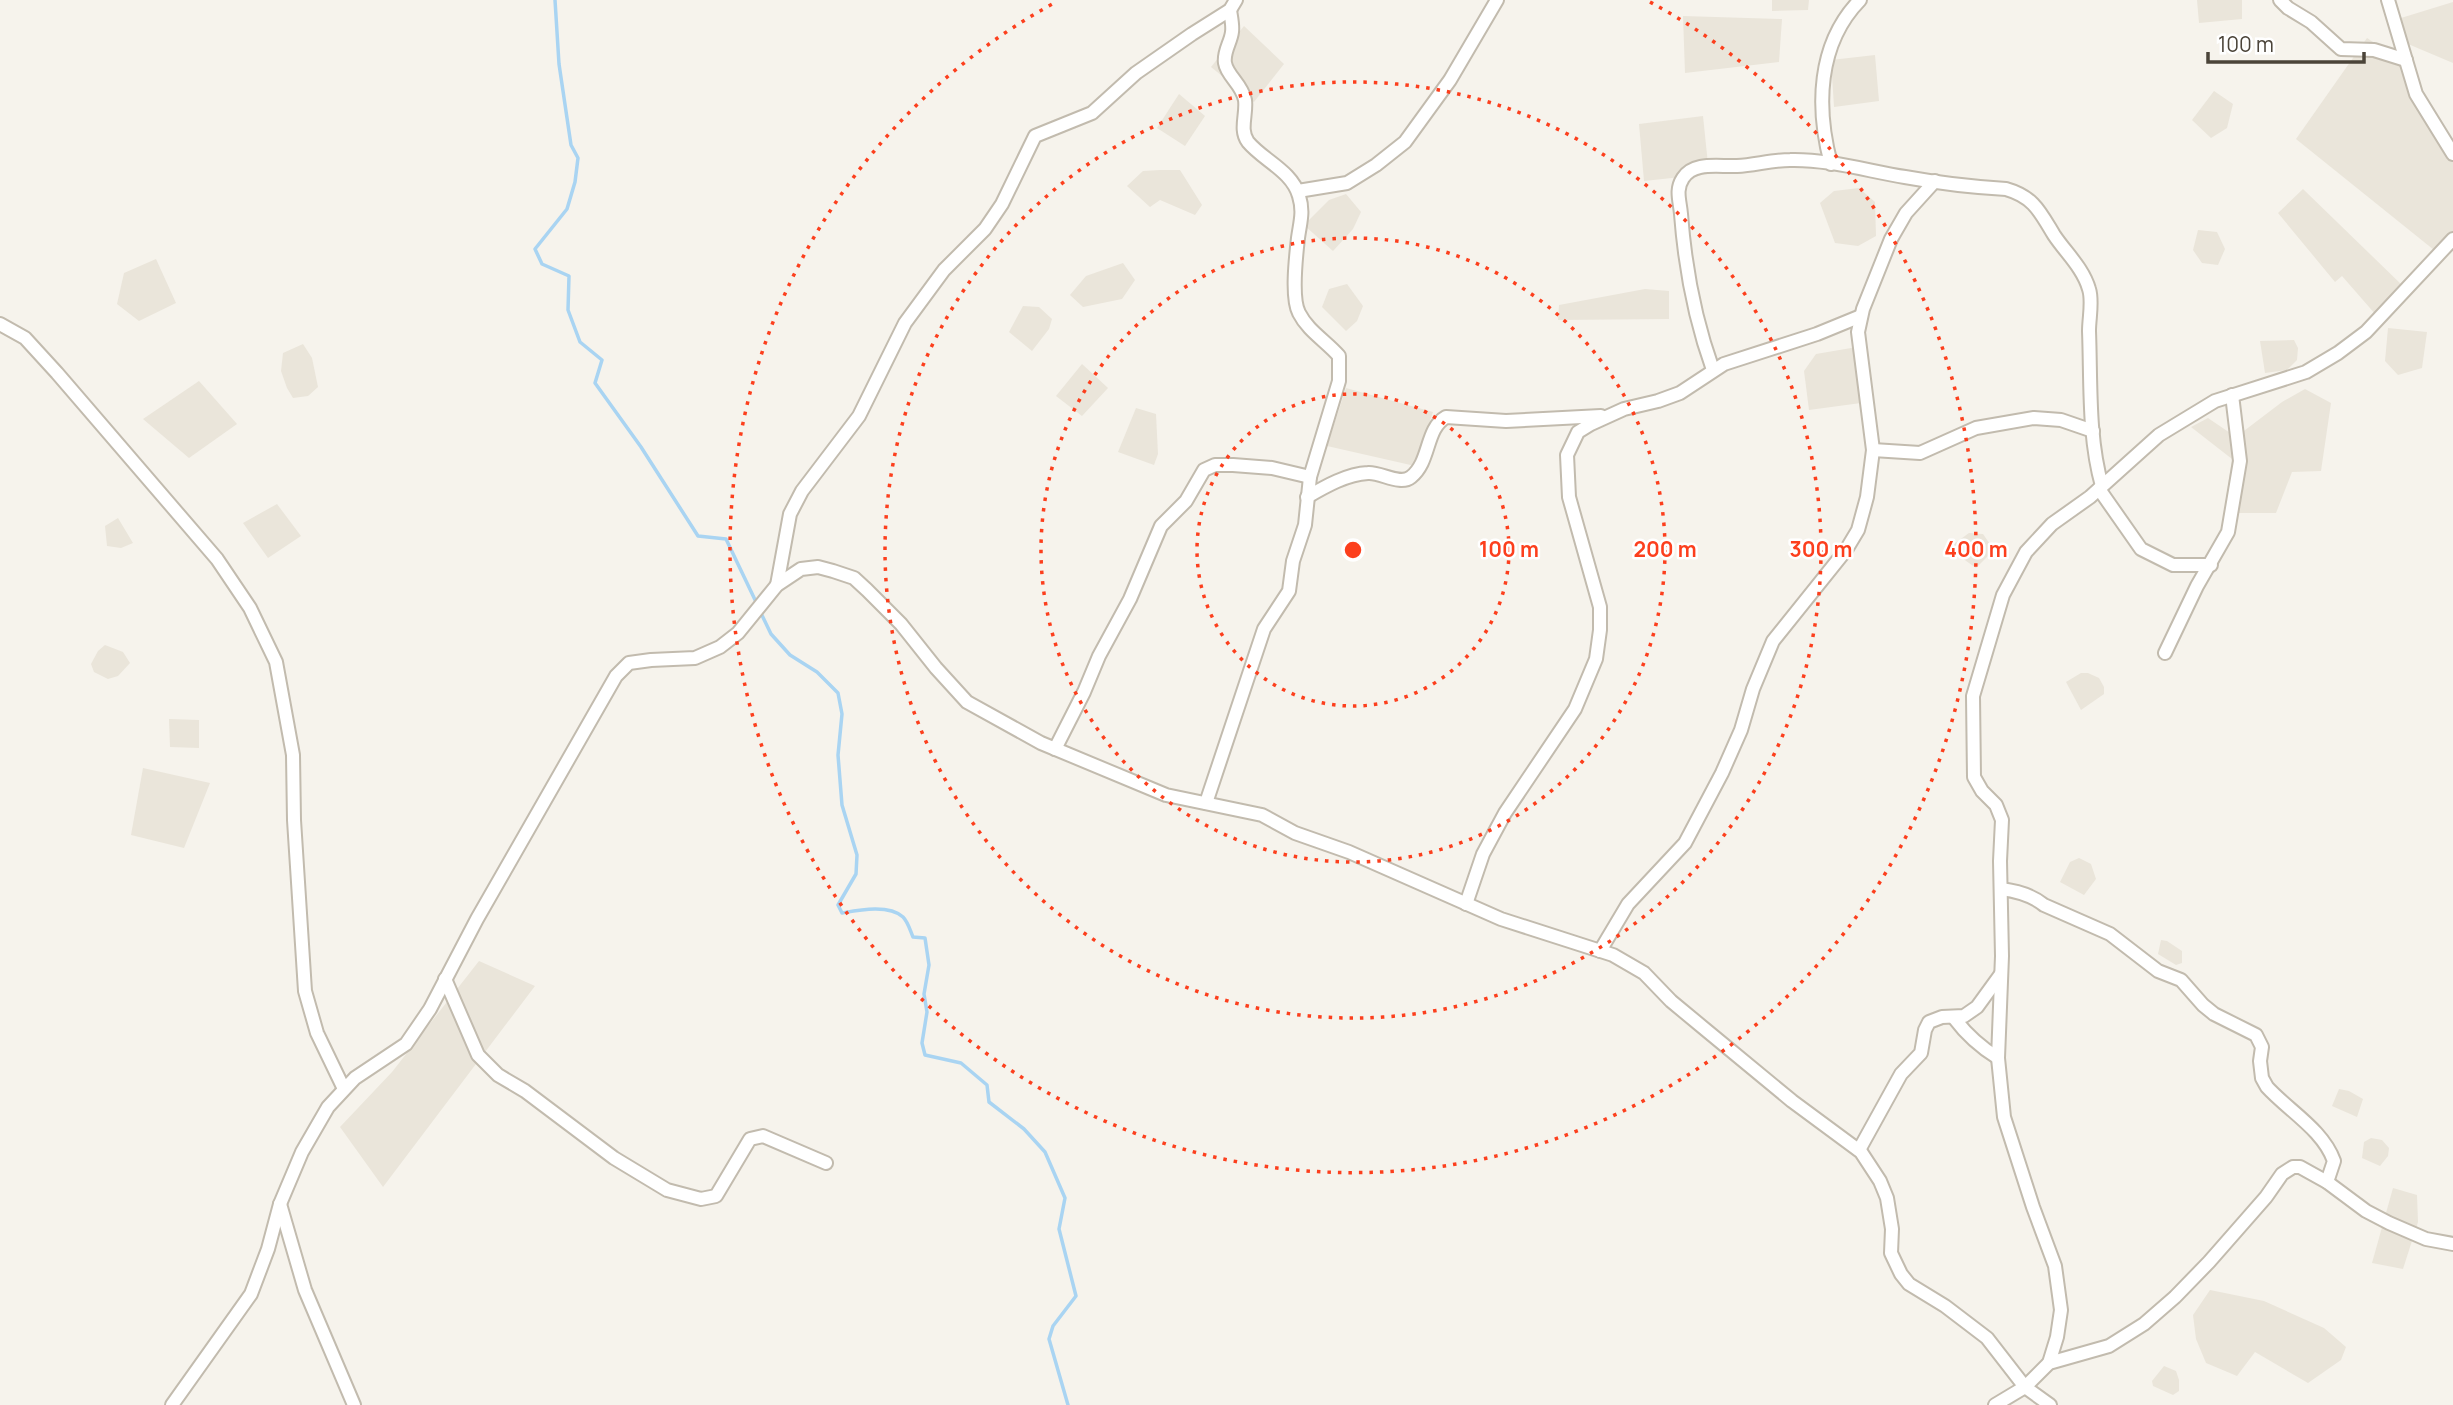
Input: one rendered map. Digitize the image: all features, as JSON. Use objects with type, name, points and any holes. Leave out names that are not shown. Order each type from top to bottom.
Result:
[{"type":"street","points":[[1298,191],[1347,183],[1405,142],[1450,80],[1497,0]]},
{"type":"street","points":[[1831,164],[1821,114],[1823,75],[1834,35],[1860,0]]},
{"type":"street","points":[[2280,0],[2311,22],[2341,49],[2374,50],[2406,60]]},
{"type":"street","points":[[2388,0],[2416,94],[2453,154]]},
{"type":"street","points":[[1206,803],[1264,629],[1289,591],[1293,561],[1305,525],[1310,477],[1339,381],[1339,356],[1313,333],[1298,312],[1295,292],[1302,204],[1298,191],[1285,174],[1248,141],[1244,131],[1244,99],[1238,83],[1229,74],[1225,64],[1233,30],[1233,5]]},
{"type":"street","points":[[777,585],[790,514],[802,491],[859,416],[905,323],[944,270],[985,229],[1002,204],[1035,136],[1092,113],[1136,74],[1233,5]]},
{"type":"street","points":[[1713,370],[1704,346],[1688,276],[1678,194],[1684,175],[1692,168],[1738,166],[1789,159],[2021,193],[2039,211],[2062,248],[2084,275],[2091,292],[2089,323],[2093,430],[2101,487],[2141,549],[2173,565],[2211,565]]},
{"type":"street","points":[[1600,951],[1628,904],[1685,842],[1722,773],[1741,730],[1753,689],[1773,641],[1846,550],[1858,530],[1867,498],[1873,450],[1857,332],[1870,287],[1906,213],[1935,181]]},
{"type":"street","points":[[2049,1363],[2061,1310],[2055,1266],[2029,1197],[2004,1117],[1998,1058],[2002,820],[1996,805],[1982,791],[1975,777],[1973,696],[2003,595],[2026,552],[2052,524],[2101,487],[2160,435],[2215,401],[2306,372],[2338,353],[2366,332],[2452,242]]},
{"type":"street","points":[[1466,904],[1483,854],[1505,813],[1575,709],[1596,659],[1600,607],[1569,497],[1567,455],[1578,432],[1623,409],[1680,393],[1724,364],[1817,334],[1861,316]]},
{"type":"street","points":[[0,324],[25,338],[217,559],[250,608],[276,662],[293,755],[294,820],[305,991],[317,1032],[344,1089]]},
{"type":"street","points":[[2165,653],[2197,586],[2228,532],[2239,461],[2232,395]]},
{"type":"street","points":[[1307,497],[1356,474],[1371,472],[1403,480],[1412,477],[1425,459],[1435,428],[1439,421],[1446,417],[1506,421],[1608,416]]},
{"type":"street","points":[[1873,450],[1920,453],[1976,428],[2034,418],[2061,419],[2093,430]]},
{"type":"street","points":[[1055,749],[1099,656],[1130,599],[1161,526],[1186,501],[1204,470],[1215,465],[1233,465],[1272,468],[1310,477]]},
{"type":"street","points":[[172,1405],[251,1294],[268,1249],[280,1204],[302,1152],[328,1107],[355,1078],[406,1044],[430,1009],[484,907],[615,676],[629,663],[695,658],[720,648],[738,633],[777,585],[801,569],[818,567],[854,578],[901,624],[967,702],[1055,749],[1166,795],[1262,815],[1296,833],[1349,852],[1501,919],[1613,955],[1644,973],[1671,1001],[1792,1101],[1859,1150],[1888,1198],[1892,1229],[1891,1253],[1901,1274],[1909,1284],[1945,1306],[1987,1338],[2025,1387],[2050,1405]]},
{"type":"street","points":[[2001,889],[2036,899],[2043,905],[2110,934],[2158,971],[2181,980],[2214,1014],[2256,1035],[2262,1047],[2262,1078],[2267,1087],[2314,1131],[2331,1152],[2334,1161],[2327,1182]]},
{"type":"street","points":[[1859,1150],[1901,1074],[1921,1053],[1929,1022],[1942,1017],[1964,1016],[1976,1007],[2001,974]]},
{"type":"street","points":[[445,979],[478,1055],[498,1074],[525,1090],[614,1158],[667,1190],[701,1199],[716,1196],[754,1136],[763,1136],[827,1163]]},
{"type":"street","points":[[1954,1017],[1974,1040],[1998,1058]]},
{"type":"street","points":[[1995,1405],[2025,1387],[2049,1363],[2109,1346],[2144,1324],[2209,1262],[2289,1169],[2300,1167],[2389,1223],[2426,1239],[2453,1244]]},
{"type":"street","points":[[280,1204],[305,1290],[354,1405]]},
{"type":"shaded area","points":[[1772,0],[1809,0],[1808,10],[1772,11]]},
{"type":"shaded area","points":[[2197,0],[2242,0],[2242,19],[2199,23]]},
{"type":"shaded area","points":[[2453,2],[2453,63],[2408,44],[2401,18]]},
{"type":"shaded area","points":[[1683,16],[1782,19],[1779,62],[1685,73]]},
{"type":"shaded area","points":[[1244,26],[1284,64],[1254,102],[1211,67]]},
{"type":"shaded area","points":[[2367,38],[2404,63],[2453,146],[2453,239],[2439,254],[2296,139]]},
{"type":"shaded area","points":[[1875,55],[1879,101],[1834,107],[1831,60]]},
{"type":"shaded area","points":[[2214,91],[2233,104],[2227,128],[2211,138],[2192,120]]},
{"type":"shaded area","points":[[1179,94],[1205,116],[1185,146],[1157,128]]},
{"type":"shaded area","points":[[1703,116],[1709,174],[1644,181],[1639,124]]},
{"type":"shaded area","points":[[1180,170],[1202,205],[1195,215],[1160,200],[1150,207],[1127,186],[1143,171]]},
{"type":"shaded area","points":[[1859,188],[1875,202],[1876,236],[1858,246],[1835,243],[1820,203],[1834,191]]},
{"type":"shaded area","points":[[2303,189],[2404,287],[2376,315],[2342,276],[2335,282],[2278,213]]},
{"type":"shaded area","points":[[1346,194],[1361,212],[1353,229],[1333,251],[1304,225],[1329,200]]},
{"type":"shaded area","points":[[2198,230],[2217,232],[2225,249],[2218,265],[2202,263],[2193,250]]},
{"type":"shaded area","points":[[156,259],[176,303],[139,321],[117,304],[124,273]]},
{"type":"shaded area","points":[[1123,263],[1135,280],[1122,299],[1083,307],[1070,295],[1086,276]]},
{"type":"shaded area","points":[[1347,284],[1363,306],[1357,321],[1346,331],[1322,307],[1329,289]]},
{"type":"shaded area","points":[[1645,289],[1669,291],[1669,319],[1558,320],[1559,305]]},
{"type":"shaded area","points":[[1023,306],[1039,307],[1052,319],[1049,329],[1032,351],[1009,332]]},
{"type":"shaded area","points":[[2388,328],[2427,332],[2422,368],[2398,375],[2385,361]]},
{"type":"shaded area","points":[[2294,340],[2298,348],[2297,360],[2287,370],[2265,373],[2260,341]]},
{"type":"shaded area","points":[[303,344],[312,358],[318,387],[308,396],[293,398],[281,371],[283,353]]},
{"type":"shaded area","points":[[1857,347],[1861,403],[1809,410],[1804,371],[1816,354]]},
{"type":"shaded area","points":[[1082,364],[1108,388],[1082,416],[1056,396]]},
{"type":"shaded area","points":[[199,381],[237,424],[189,458],[143,419]]},
{"type":"shaded area","points":[[1346,388],[1433,412],[1415,466],[1327,446]]},
{"type":"shaded area","points":[[2305,389],[2331,403],[2321,471],[2292,472],[2276,513],[2239,513],[2225,505],[2232,459],[2191,427],[2208,418],[2236,437],[2282,402]]},
{"type":"shaded area","points":[[1136,408],[1156,414],[1158,454],[1154,465],[1118,452]]},
{"type":"shaded area","points":[[277,504],[301,536],[268,558],[243,523]]},
{"type":"shaded area","points":[[118,518],[133,543],[121,548],[107,546],[105,526]]},
{"type":"shaded area","points":[[1969,533],[1983,534],[1994,550],[1976,568],[1955,553],[1954,544]]},
{"type":"shaded area","points":[[105,645],[123,652],[130,663],[118,676],[108,679],[94,672],[91,664]]},
{"type":"shaded area","points":[[2081,673],[2099,678],[2104,694],[2081,710],[2066,682]]},
{"type":"shaded area","points":[[169,719],[199,720],[199,748],[170,747]]},
{"type":"shaded area","points":[[143,768],[210,783],[184,848],[131,835]]},
{"type":"shaded area","points":[[2079,858],[2091,864],[2096,879],[2084,895],[2060,882],[2070,862]]},
{"type":"shaded area","points":[[2161,940],[2182,951],[2182,963],[2176,965],[2158,954]]},
{"type":"shaded area","points":[[479,961],[535,986],[383,1187],[340,1127],[392,1072]]},
{"type":"shaded area","points":[[2339,1089],[2363,1099],[2357,1117],[2332,1106]]},
{"type":"shaded area","points":[[2371,1138],[2382,1140],[2389,1148],[2388,1156],[2380,1166],[2362,1158],[2364,1142]]},
{"type":"shaded area","points":[[2393,1188],[2417,1195],[2418,1222],[2403,1269],[2372,1263]]},
{"type":"shaded area","points":[[2210,1290],[2264,1301],[2324,1328],[2346,1347],[2341,1360],[2308,1383],[2255,1352],[2237,1376],[2206,1363],[2196,1339],[2193,1315]]},
{"type":"shaded area","points":[[2164,1366],[2176,1371],[2179,1380],[2179,1391],[2173,1395],[2153,1386],[2152,1381]]},
{"type":"waterway","points":[[555,0],[559,64],[571,145],[578,158],[575,182],[567,209],[535,249],[542,264],[569,276],[568,310],[580,342],[602,360],[595,383],[641,447],[698,536],[726,539],[757,604]]},
{"type":"waterway","points":[[760,611],[771,634],[790,655],[817,672],[838,693],[842,714],[838,755],[842,805],[857,855],[856,874],[838,905],[842,913],[890,910],[903,917],[913,937],[925,938],[929,965],[924,994],[927,1012],[922,1043],[925,1055],[961,1063],[987,1085],[989,1102],[1024,1129],[1045,1152],[1065,1198],[1059,1229],[1076,1296],[1053,1326],[1049,1339],[1068,1405]]}]
